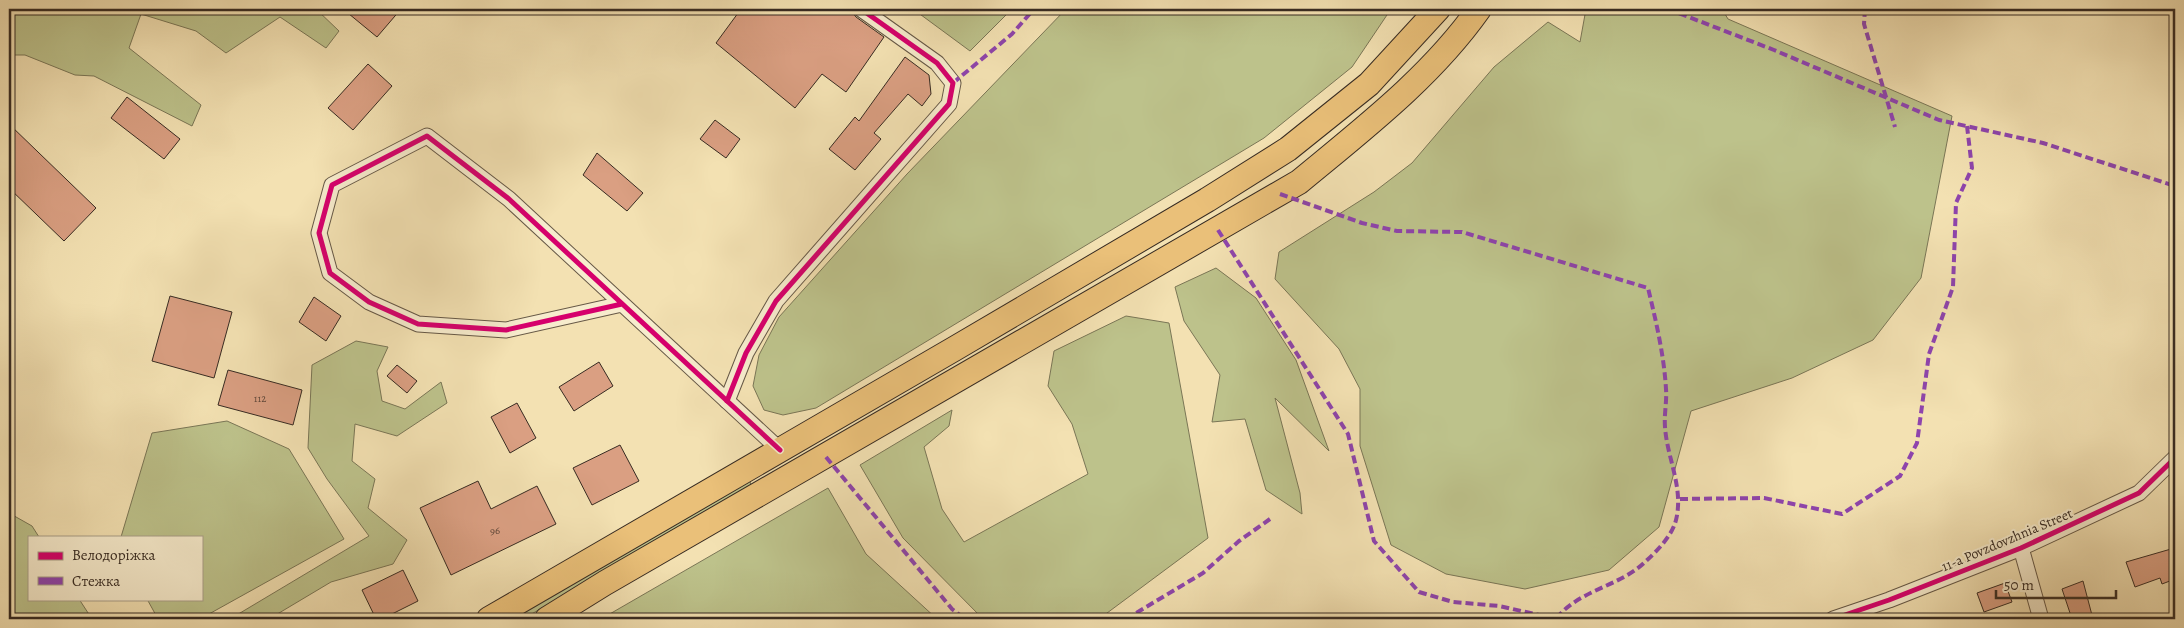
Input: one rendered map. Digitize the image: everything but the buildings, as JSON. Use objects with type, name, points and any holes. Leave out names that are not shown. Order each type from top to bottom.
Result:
[{"type":"main road","points":[[489,619],[1199,205],[1288,150],[1369,84],[1438,9]]},
{"type":"main road","points":[[548,619],[605,583],[1300,182],[1401,97],[1464,30],[1479,9]]},
{"type":"street","points":[[727,401],[746,353],[776,301],[949,104],[953,83],[937,63],[861,9]]},
{"type":"street","points":[[622,304],[506,330],[418,324],[370,302],[330,273],[319,233],[332,185],[427,136],[509,199],[780,450]]},
{"type":"street","name":"11-a Povzdovzhnia Street","points":[[1833,619],[1890,600],[2021,548],[2139,494],[2169,471],[2175,458]]},
{"type":"street","points":[[2021,548],[2041,619]]},
{"type":"green space","points":[[9,9],[316,9],[339,31],[326,48],[280,17],[226,53],[196,31],[141,14],[129,48],[201,105],[192,126],[94,76],[75,75],[25,55],[9,55]]},
{"type":"green space","points":[[913,9],[1012,9],[970,51]]},
{"type":"green space","points":[[1066,9],[1391,9],[1352,67],[1264,138],[816,408],[783,415],[764,410],[753,386],[759,355],[779,317],[907,174]]},
{"type":"green space","points":[[1586,9],[1722,9],[1728,19],[1952,116],[1921,278],[1873,340],[1792,378],[1691,411],[1659,527],[1609,570],[1525,589],[1446,574],[1391,545],[1360,446],[1360,389],[1339,349],[1275,279],[1279,252],[1374,192],[1412,163],[1494,67],[1548,22],[1580,42]]},
{"type":"green space","points":[[1216,268],[1256,298],[1296,360],[1329,451],[1275,398],[1300,493],[1302,514],[1266,490],[1245,419],[1212,422],[1220,375],[1184,321],[1175,287]]},
{"type":"green space","points":[[1126,316],[1169,323],[1208,538],[1099,619],[983,619],[903,538],[860,465],[952,410],[949,426],[924,447],[942,509],[964,542],[1088,474],[1072,424],[1048,386],[1054,351]]},
{"type":"green space","points":[[356,341],[388,347],[377,371],[382,401],[405,409],[441,382],[447,403],[397,436],[355,424],[352,461],[375,479],[368,508],[407,540],[393,564],[331,582],[269,619],[230,619],[369,536],[327,479],[308,448],[312,365]]},
{"type":"green space","points":[[227,421],[289,449],[344,539],[200,619],[158,619],[148,600],[202,600],[202,536],[121,536],[152,433]]},
{"type":"green space","points":[[750,481],[751,486],[523,619],[506,619]]},
{"type":"green space","points":[[828,488],[866,554],[937,619],[601,619]]},
{"type":"green space","points":[[9,513],[32,526],[38,536],[28,536],[28,600],[80,600],[92,619],[9,619]]},
{"type":"marked path","points":[[953,83],[1012,34],[1034,9]]},
{"type":"marked path","points":[[1668,9],[1774,50],[1939,120],[2043,143],[2175,186]]},
{"type":"marked path","points":[[1865,9],[1864,24],[1895,127]]},
{"type":"marked path","points":[[1680,499],[1764,498],[1842,514],[1900,476],[1917,443],[1929,354],[1953,287],[1956,203],[1972,168],[1967,126]]},
{"type":"marked path","points":[[1280,194],[1362,223],[1397,231],[1462,232],[1648,288],[1657,325],[1663,364],[1666,394],[1666,439],[1678,496],[1676,520],[1668,537],[1645,562],[1623,577],[1576,601],[1556,619]]},
{"type":"marked path","points":[[1218,230],[1348,434],[1374,541],[1419,592],[1453,602],[1499,606],[1539,615],[1543,619]]},
{"type":"marked path","points":[[826,457],[952,609],[965,619]]},
{"type":"marked path","points":[[1126,619],[1203,573],[1239,541],[1270,519]]},
{"type":"cycle path","points":[[727,401],[746,353],[776,301],[949,104],[953,83],[937,63],[861,9]]},
{"type":"cycle path","points":[[622,304],[506,330],[418,324],[369,302],[330,273],[319,233],[332,185],[427,136],[509,199],[780,450]]},
{"type":"cycle path","points":[[1833,619],[1889,600],[2021,548],[2139,493],[2175,458]]}]
